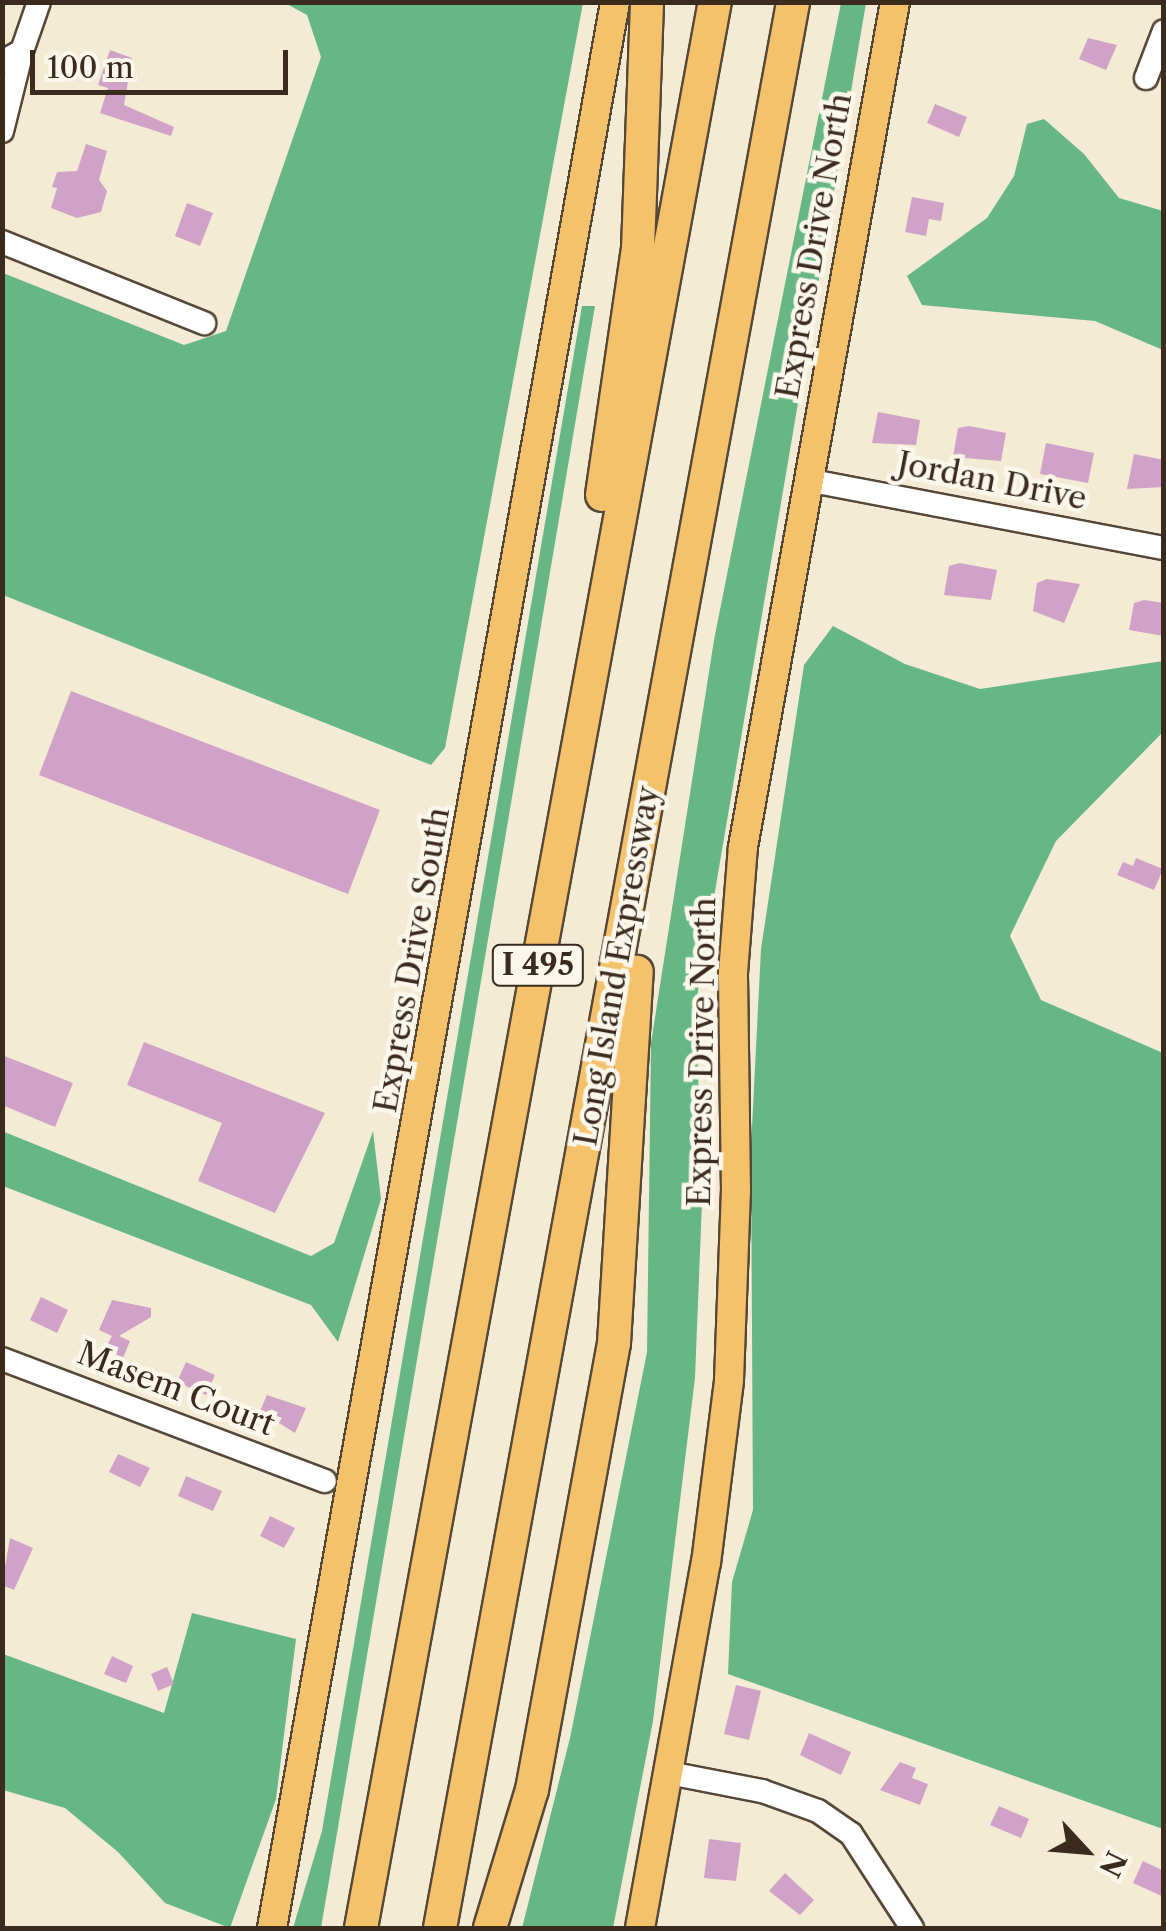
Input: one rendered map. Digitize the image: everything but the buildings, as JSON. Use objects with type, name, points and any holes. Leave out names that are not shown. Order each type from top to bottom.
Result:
[{"type":"highway","points":[[569,796],[583,613],[638,249],[647,2]]},
{"type":"highway","name":"I 495","points":[[362,1928],[715,2]]},
{"type":"highway","name":"Long Island Expressway","points":[[440,1928],[793,2]]},
{"type":"highway","points":[[777,90],[802,2]]},
{"type":"highway","points":[[490,1928],[532,1790],[620,1302],[627,1049],[646,909],[640,843]]},
{"type":"main road","name":"Express Drive South","points":[[272,1928],[615,2]]},
{"type":"main road","name":"Express Drive North","points":[[640,1928],[709,1544],[728,1380],[736,1191],[733,973],[743,847],[895,2]]},
{"type":"street","points":[[2,131],[12,57],[39,2]]},
{"type":"street","points":[[1146,78],[1164,31]]},
{"type":"street","points":[[2,242],[204,324]]},
{"type":"street","name":"Jordan Drive","points":[[807,480],[1164,548]]},
{"type":"street","name":"Masem Court","points":[[2,1359],[325,1481]]},
{"type":"street","points":[[669,1773],[762,1792],[818,1812],[851,1834],[912,1928]]},
{"type":"green space","points":[[285,3],[583,3],[445,748],[431,765],[3,595],[3,273],[184,345],[226,331],[321,57],[307,15]]},
{"type":"green space","points":[[841,3],[866,3],[696,1003],[702,1202],[695,1378],[653,1721],[613,1928],[522,1928],[570,1738],[647,1352],[651,1043],[714,640]]},
{"type":"green space","points":[[1044,119],[1084,154],[1119,198],[1163,211],[1163,350],[1095,321],[922,305],[907,276],[987,218],[1014,176],[1027,124]]},
{"type":"green space","points":[[582,306],[595,306],[321,1928],[293,1928],[322,1831]]},
{"type":"green space","points":[[833,626],[905,664],[980,689],[1163,661],[1163,732],[1056,841],[1010,936],[1041,1000],[1163,1053],[1163,1829],[728,1674],[732,1582],[753,1510],[751,1147],[761,949],[804,665]]},
{"type":"green space","points":[[2,1131],[311,1256],[334,1243],[373,1131],[381,1199],[338,1342],[311,1305],[3,1186]]},
{"type":"green space","points":[[192,1613],[296,1639],[276,1799],[230,1928],[165,1903],[118,1852],[65,1808],[3,1790],[3,1654],[164,1713]]}]
